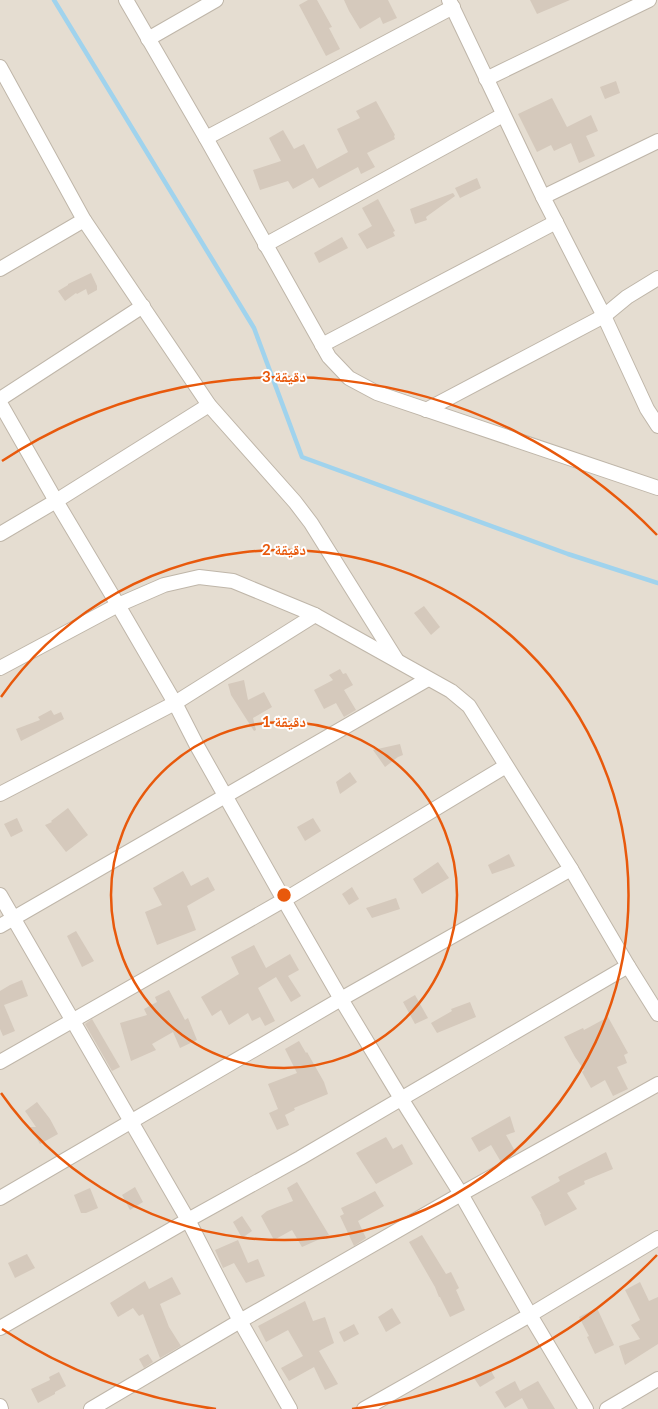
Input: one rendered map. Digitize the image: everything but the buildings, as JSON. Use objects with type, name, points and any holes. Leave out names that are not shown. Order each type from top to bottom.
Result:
[{"type":"street","points":[[126,0],[322,345],[329,356],[349,378],[376,393],[658,488]]},
{"type":"street","points":[[148,39],[216,0]]},
{"type":"street","points":[[486,79],[649,0]]},
{"type":"street","points":[[206,138],[451,4],[543,197],[653,406],[658,426]]},
{"type":"street","points":[[0,67],[84,220],[209,405],[295,502],[311,523],[398,662]]},
{"type":"street","points":[[265,245],[504,116]]},
{"type":"street","points":[[543,197],[658,140]]},
{"type":"street","points":[[0,269],[84,220]]},
{"type":"street","points":[[322,345],[556,222]]},
{"type":"street","points":[[426,410],[604,316],[627,297],[658,278]]},
{"type":"street","points":[[0,399],[142,306]]},
{"type":"street","points":[[0,403],[118,605],[341,999],[461,1194],[586,1409]]},
{"type":"street","points":[[0,534],[209,405]]},
{"type":"street","points":[[0,668],[118,605],[164,585],[199,577],[233,581],[315,615],[451,691],[468,706],[571,869],[658,1014]]},
{"type":"street","points":[[0,794],[174,703],[315,615]]},
{"type":"street","points":[[0,926],[428,679]]},
{"type":"street","points":[[0,1062],[284,900],[506,766]]},
{"type":"street","points":[[0,1198],[341,999],[571,869]]},
{"type":"street","points":[[0,895],[188,1220],[240,1321],[290,1409]]},
{"type":"street","points":[[0,1328],[402,1100],[628,966]]},
{"type":"street","points":[[91,1409],[461,1194],[658,1084]]},
{"type":"street","points":[[364,1409],[530,1315],[658,1238]]},
{"type":"street","points":[[607,1409],[658,1379]]},
{"type":"shaded area","points":[[0,0],[658,0],[658,1409],[0,1409]]},
{"type":"waterway","points":[[54,0],[254,328],[302,457],[568,554],[658,583]]}]
